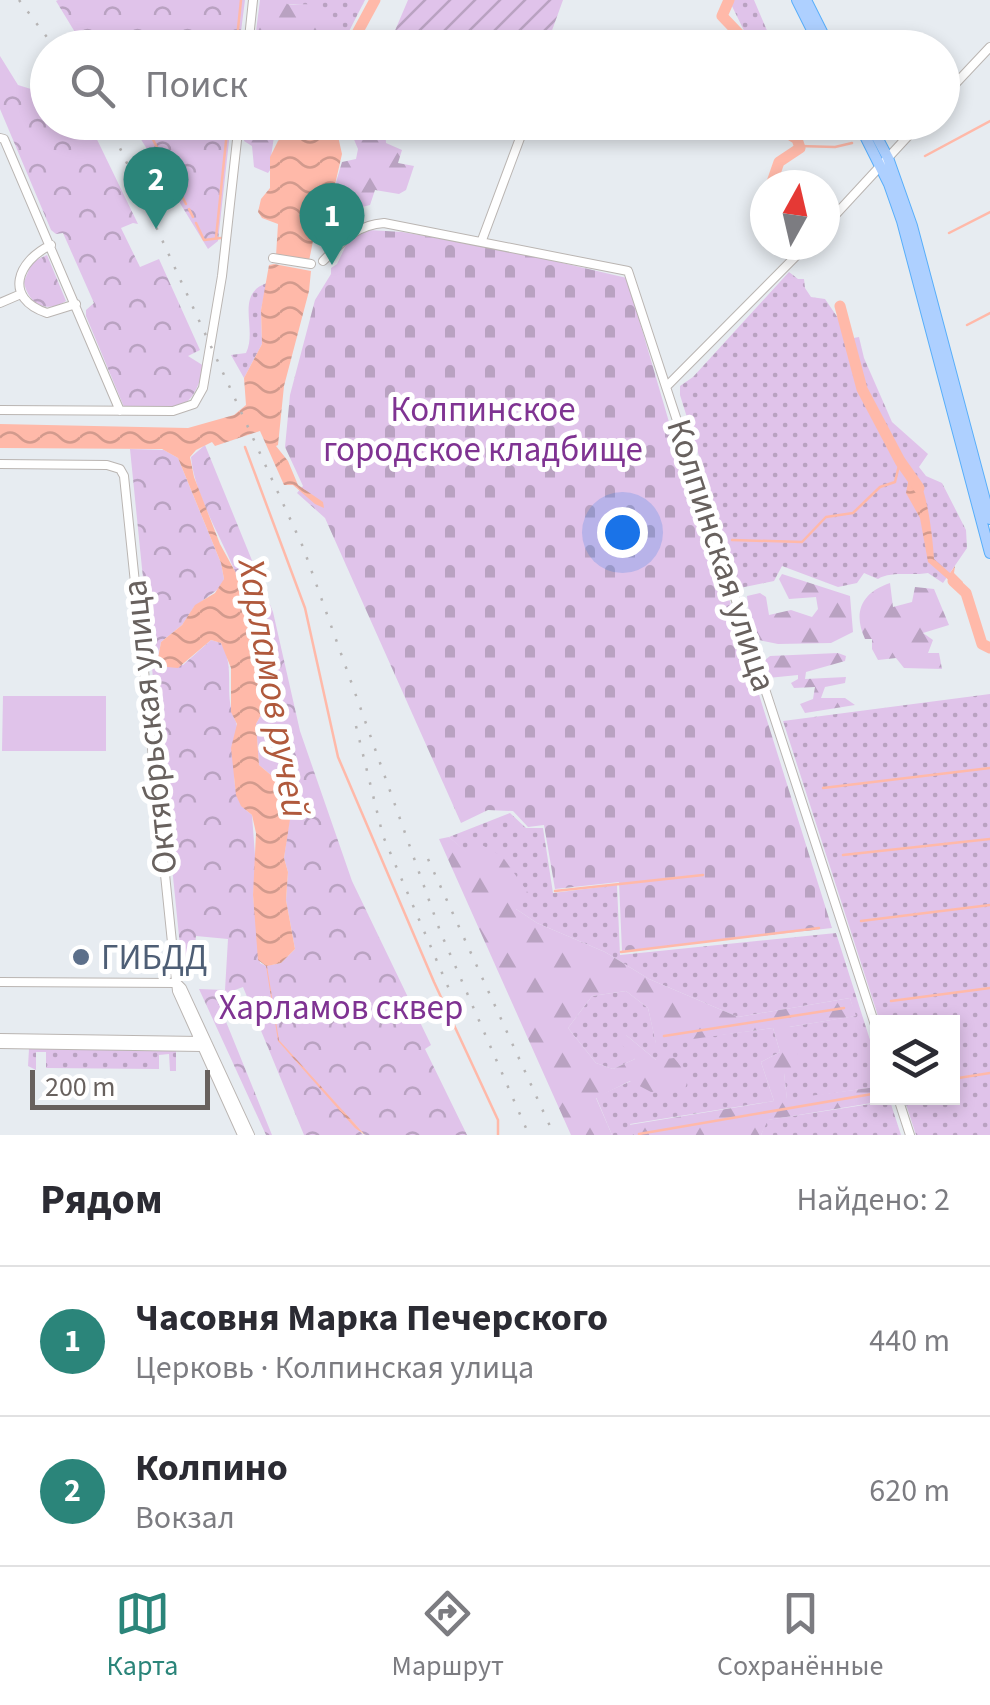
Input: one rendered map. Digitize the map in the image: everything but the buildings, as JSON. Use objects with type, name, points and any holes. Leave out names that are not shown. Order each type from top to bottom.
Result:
[{"type":"main road","points":[[797,0],[811,30]]},
{"type":"main road","points":[[806,0],[821,30]]},
{"type":"main road","points":[[870,140],[884,162],[902,221],[990,552]]},
{"type":"main road","points":[[876,140],[918,246],[990,520]]},
{"type":"street","points":[[250,30],[253,0]]},
{"type":"street","points":[[960,79],[990,47]]},
{"type":"street","points":[[2,138],[120,411]]},
{"type":"street","points":[[0,410],[173,411],[191,406],[201,394],[210,354],[237,140]]},
{"type":"street","points":[[482,240],[519,140]]},
{"type":"street","points":[[840,210],[904,140]]},
{"type":"street","name":"Колпинская улица","points":[[324,261],[349,234],[373,224],[395,224],[628,270],[872,1015]]},
{"type":"street","points":[[51,245],[24,264],[20,274],[22,294],[28,304],[47,313],[76,304]]},
{"type":"street","points":[[273,258],[311,264]]},
{"type":"street","points":[[667,386],[792,260]]},
{"type":"street","points":[[0,303],[22,294]]},
{"type":"street","name":"Октябрьская улица","points":[[0,464],[103,465],[122,471],[173,967],[242,1135]]},
{"type":"street","points":[[0,982],[177,983]]},
{"type":"street","points":[[0,1041],[203,1043]]},
{"type":"street","name":"Октябрьская улица","points":[[203,1043],[250,1135]]},
{"type":"street","points":[[900,1105],[910,1135]]},
{"type":"green space","points":[[245,0],[241,30],[74,30],[56,1]]},
{"type":"green space","points":[[260,0],[287,0],[287,4],[310,4],[326,11],[334,30],[256,30]]},
{"type":"green space","points":[[287,0],[365,0],[350,30],[329,30],[306,5],[287,4]]},
{"type":"green space","points":[[408,0],[563,0],[552,30],[395,30]]},
{"type":"green space","points":[[729,0],[754,0],[767,30],[744,30]]},
{"type":"green space","points":[[0,56],[18,85],[30,89],[30,140],[97,140],[138,224],[121,228],[140,267],[159,259],[200,350],[188,356],[204,366],[186,403],[167,408],[124,407],[86,316],[86,310],[94,303],[63,233],[51,230],[0,109]]},
{"type":"green space","points":[[141,140],[229,140],[218,241],[208,249]]},
{"type":"green space","points":[[274,140],[273,166],[268,173],[254,167],[252,146],[244,141]]},
{"type":"green space","points":[[354,140],[386,140],[402,150],[398,163],[414,166],[406,190],[399,194],[375,190],[370,205],[362,207],[355,223],[328,222],[336,209],[334,189],[342,162],[356,159]]},
{"type":"green space","name":"Колпинское городское кладбище","points":[[369,230],[511,251],[627,278],[669,422],[675,426],[832,928],[622,951],[619,882],[555,889],[544,825],[528,827],[513,811],[488,810],[461,823],[325,518],[297,493],[303,486],[285,447],[290,395],[315,300],[348,241]]},
{"type":"green space","points":[[47,255],[66,301],[52,307],[34,301],[24,282],[32,262]]},
{"type":"green space","points":[[789,272],[804,279],[811,297],[825,299],[840,321],[844,340],[859,337],[892,422],[928,454],[919,467],[926,476],[942,483],[966,530],[967,548],[943,583],[928,573],[878,579],[864,573],[857,583],[838,587],[782,566],[774,581],[740,588],[680,386],[693,377]]},
{"type":"green space","points":[[267,283],[261,310],[262,344],[244,378],[231,355],[246,353],[251,295]]},
{"type":"green space","name":"Харламов сквер","points":[[205,445],[273,612],[300,731],[352,881],[431,1045],[425,1049],[467,1135],[365,1135],[317,1083],[363,1135],[304,1135],[243,987],[216,997],[272,1135],[266,1135],[199,989],[225,990],[228,939],[196,936],[193,966],[182,966],[130,449],[164,450],[178,458],[221,563],[221,587],[194,607],[182,625],[161,642],[158,658],[183,665],[211,640],[221,643],[237,727],[235,786],[243,806],[252,815],[256,869],[253,895],[260,963],[281,963],[295,949],[286,900],[288,872],[284,858],[292,800],[284,786],[259,765],[256,724],[269,700],[243,593],[194,472],[191,457]]},
{"type":"green space","points":[[782,574],[850,596],[853,632],[831,643],[778,644],[759,640],[750,621],[747,596],[760,593],[766,597],[769,615],[791,610],[812,617],[818,609],[816,597],[789,599],[779,579]]},
{"type":"green space","points":[[890,583],[893,607],[912,602],[915,587],[934,589],[949,625],[923,633],[933,640],[928,653],[939,653],[942,669],[904,668],[896,658],[878,660],[872,639],[865,639],[860,620],[862,604]]},
{"type":"green space","points":[[770,656],[846,656],[845,661],[806,672],[805,679],[846,677],[845,683],[825,687],[821,698],[845,698],[855,705],[805,713],[800,704],[813,699],[815,687],[794,688],[791,683],[798,675],[768,678],[764,661]]},
{"type":"green space","points":[[990,694],[990,1135],[916,1135],[906,1105],[960,1105],[960,1015],[878,1015],[783,721]]},
{"type":"green space","points":[[3,696],[106,696],[106,751],[2,751]]},
{"type":"green space","points":[[510,813],[526,828],[543,828],[553,893],[617,885],[620,955],[836,933],[870,1040],[870,1088],[787,1100],[784,1073],[789,1027],[855,1016],[850,998],[738,1017],[649,979],[605,952],[537,923],[516,909],[449,837]]},
{"type":"green space","points":[[449,837],[469,854],[480,844],[502,856],[529,894],[516,909],[537,923],[605,952],[649,979],[738,1017],[850,998],[856,1016],[789,1027],[802,1067],[784,1073],[787,1099],[870,1088],[870,1103],[768,1120],[761,1135],[634,1135],[629,1125],[774,1101],[761,1062],[780,1052],[773,1028],[656,1044],[648,1008],[626,991],[592,996],[568,1028],[596,1063],[613,1069],[635,1059],[617,1040],[626,1035],[656,1060],[674,1058],[689,1076],[685,1089],[651,1092],[630,1081],[596,1098],[612,1135],[571,1135],[439,839]]},
{"type":"green space","points":[[626,991],[648,1008],[656,1043],[773,1028],[780,1052],[761,1062],[774,1101],[630,1124],[634,1135],[612,1135],[596,1097],[631,1081],[656,1060],[626,1035],[635,1059],[613,1069],[596,1063],[568,1028],[592,996]]},
{"type":"green space","points":[[29,1049],[176,1050],[176,1071],[170,1071],[169,1054],[159,1055],[159,1069],[46,1068],[46,1052],[36,1052],[36,1070],[28,1066]]},
{"type":"green space","points":[[870,1104],[891,1105],[901,1135],[761,1135],[767,1120]]},
{"type":"water","points":[[339,140],[342,154],[334,189],[337,209],[322,231],[315,231],[309,261],[276,256],[278,224],[262,218],[258,212],[261,199],[270,188],[270,157],[278,141]]},
{"type":"water","points":[[269,265],[311,271],[284,386],[276,446],[288,461],[298,485],[323,502],[324,508],[293,485],[284,485],[260,431],[215,446],[212,442],[190,457],[220,544],[237,575],[269,700],[256,724],[259,765],[284,786],[293,800],[284,858],[288,872],[286,900],[295,949],[281,963],[267,966],[279,1040],[365,1135],[278,1041],[266,966],[258,960],[253,895],[256,833],[252,815],[236,795],[231,748],[237,724],[231,712],[231,668],[221,643],[211,640],[178,668],[167,667],[158,658],[161,642],[182,625],[195,605],[215,593],[224,579],[178,458],[162,449],[0,448],[0,424],[188,428],[234,415],[246,405],[244,378],[262,344],[261,310]]},
{"type":"water","points":[[915,474],[926,501],[934,559],[950,573],[955,566],[954,573],[963,582],[960,590],[928,562],[920,518],[906,493],[909,477]]},
{"type":"waterway","points":[[238,30],[241,0]]},
{"type":"waterway","name":"Харламов ручей","points":[[359,30],[375,0]]},
{"type":"waterway","points":[[729,0],[722,16],[735,30]]},
{"type":"waterway","points":[[960,137],[990,121]]},
{"type":"waterway","points":[[153,140],[186,204]]},
{"type":"waterway","points":[[216,238],[226,140]]},
{"type":"waterway","points":[[776,170],[779,162],[800,148],[797,140]]},
{"type":"waterway","points":[[925,156],[955,140]]},
{"type":"waterway","points":[[799,146],[835,147],[852,143]]},
{"type":"waterway","points":[[189,209],[193,217]]},
{"type":"waterway","points":[[949,233],[990,212]]},
{"type":"waterway","points":[[196,223],[204,240],[221,238]]},
{"type":"waterway","points":[[840,306],[862,389],[919,488]]},
{"type":"waterway","points":[[967,325],[990,313]]},
{"type":"waterway","points":[[245,447],[305,608],[338,757],[498,1120],[498,1135]]},
{"type":"waterway","points":[[732,540],[802,542],[826,517],[853,513],[880,487],[895,482],[900,461]]},
{"type":"waterway","points":[[953,581],[966,593],[982,644],[990,648]]},
{"type":"waterway","points":[[823,788],[990,768]]},
{"type":"waterway","points":[[843,855],[990,839]]},
{"type":"waterway","points":[[555,891],[703,875]]},
{"type":"waterway","points":[[861,921],[990,905]]},
{"type":"waterway","points":[[621,952],[819,928]]},
{"type":"waterway","points":[[891,1001],[990,988]]},
{"type":"waterway","points":[[664,1036],[844,1008]]},
{"type":"waterway","points":[[960,1078],[990,1073]]},
{"type":"waterway","points":[[639,1134],[870,1094]]},
{"type":"railway","points":[[19,0],[42,30]]},
{"type":"railway","points":[[116,140],[303,547],[440,931],[529,1135]]},
{"type":"railway","points":[[356,726],[383,836],[449,989]]},
{"type":"railway","points":[[428,859],[554,1135]]},
{"type":"place","name":"Колпино","points":[[156,229]]},
{"type":"place","name":"Часовня Марка Печерского","points":[[332,265]]},
{"type":"place","name":"ГИБДД","points":[[81,957]]}]
